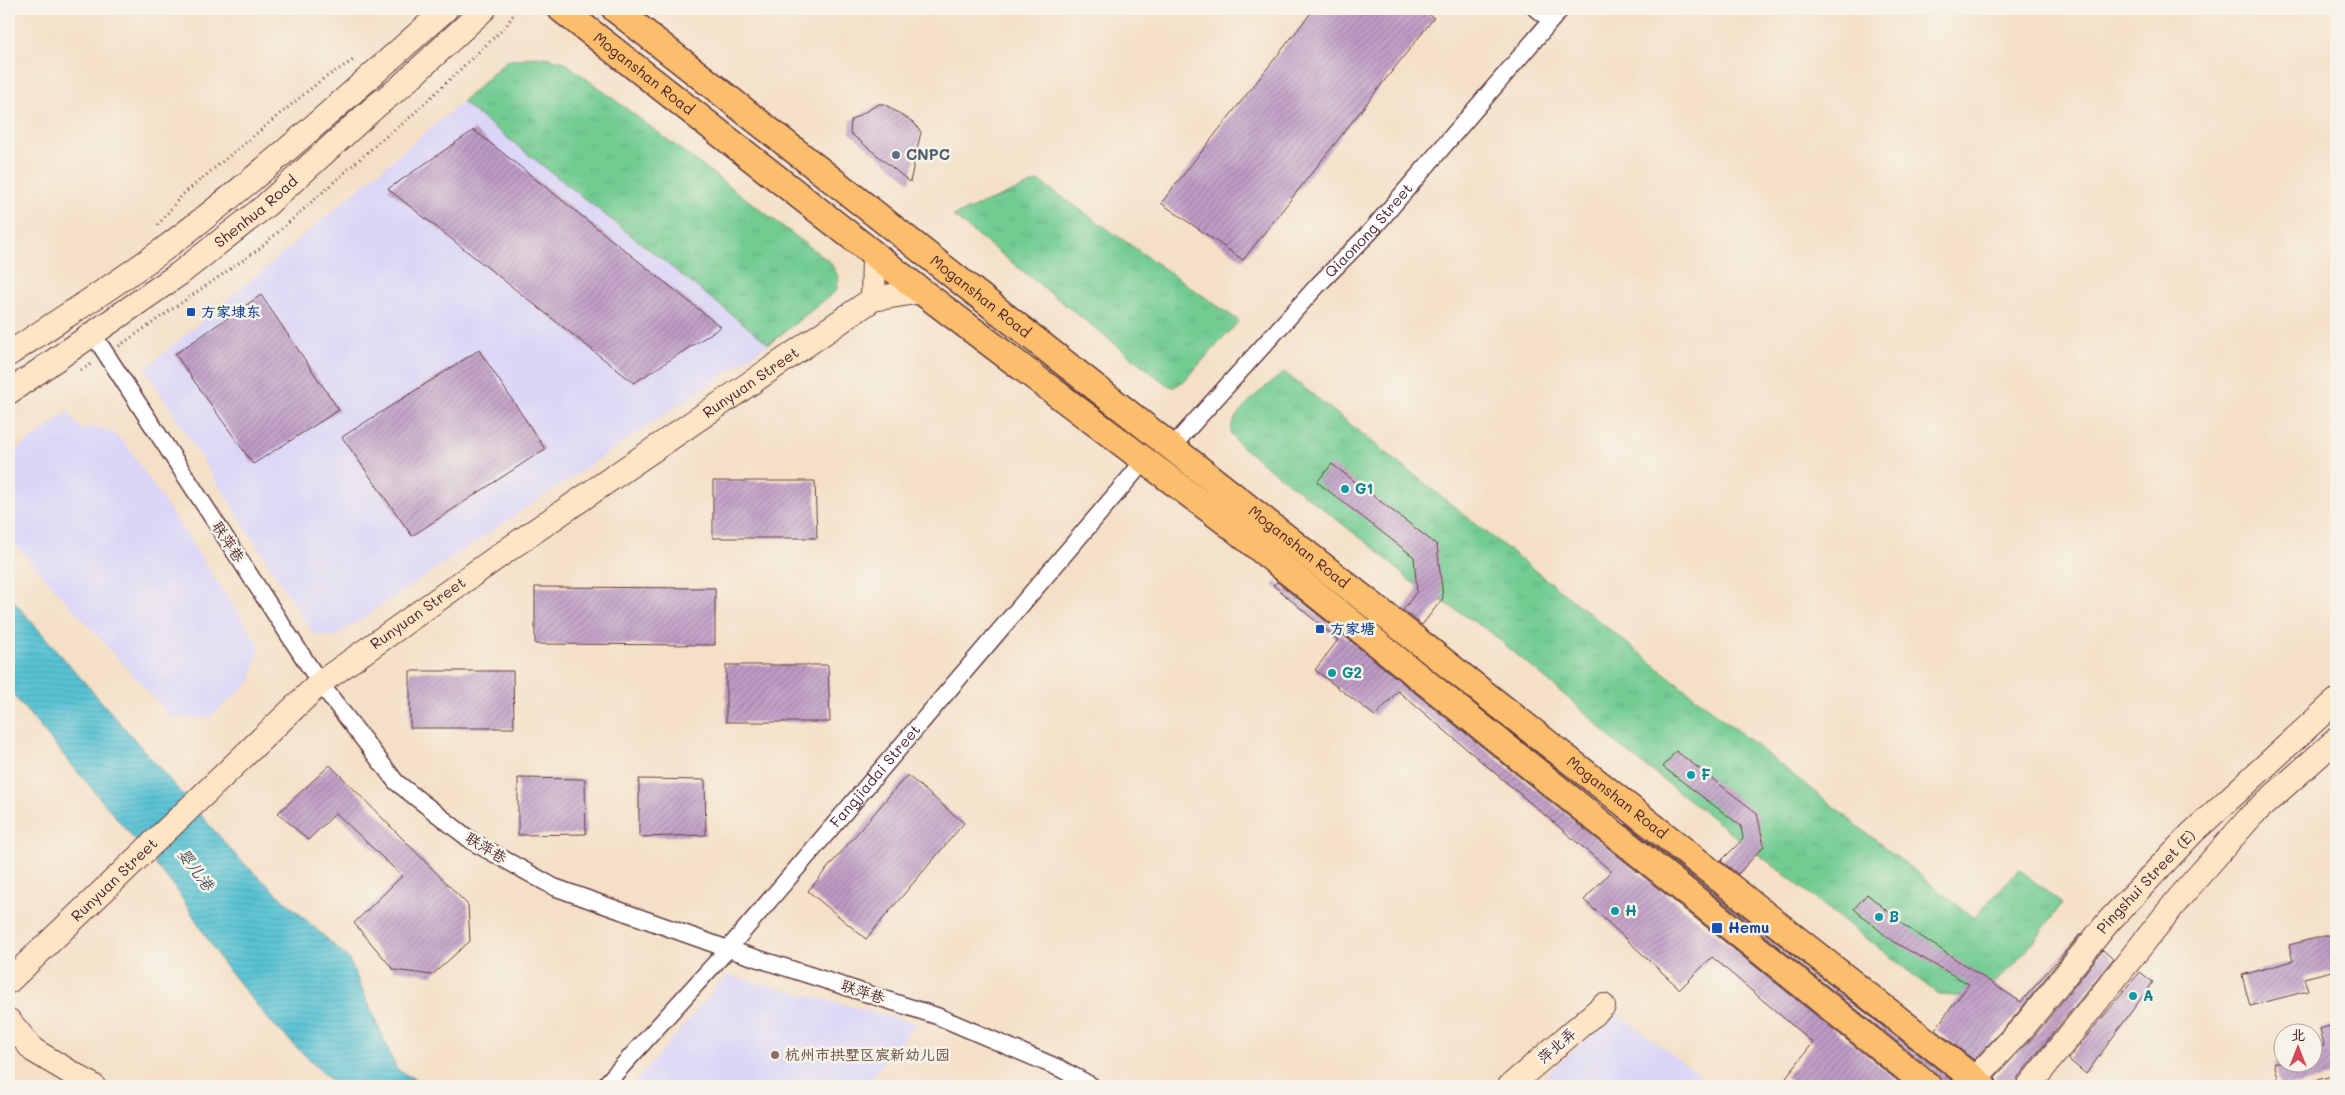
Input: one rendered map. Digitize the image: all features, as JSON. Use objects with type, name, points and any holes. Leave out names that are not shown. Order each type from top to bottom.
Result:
[{"type":"main road","name":"Shenhua Road","points":[[9,354],[159,252],[215,209],[275,161],[446,9]]},
{"type":"main road","name":"Shenhua Road","points":[[9,392],[179,274],[264,207],[377,105],[399,88],[484,9]]},
{"type":"main road","name":"Moganshan Road","points":[[561,9],[921,292],[1230,525],[1928,1086]]},
{"type":"main road","name":"Moganshan Road","points":[[615,9],[1975,1084]]},
{"type":"main road","points":[[873,299],[874,255]]},
{"type":"main road","name":"Runyuan Street","points":[[9,981],[320,683],[505,552],[873,299],[921,292]]},
{"type":"main road","name":"Pingshui Street (E)","points":[[1975,1084],[2108,922],[2192,832],[2336,701]]},
{"type":"main road","points":[[2029,1086],[2180,897],[2252,815],[2336,740]]},
{"type":"main road","name":"萍北弄","points":[[1510,1086],[1603,1006]]},
{"type":"main road","points":[[9,1021],[33,1050],[93,1086]]},
{"type":"street","points":[[1536,9],[1556,14]]},
{"type":"street","name":"Qiaonong Street","points":[[1171,448],[1318,285],[1370,232],[1556,14]]},
{"type":"street","name":"联萍巷","points":[[93,334],[320,683],[396,782],[473,842],[554,887],[728,950],[937,1016],[1061,1069],[1092,1086]]},
{"type":"street","name":"Fangjiadai Street","points":[[604,1086],[728,950],[1144,461]]},
{"type":"path","points":[[155,229],[182,195],[320,81],[359,57]]},
{"type":"shaded area","points":[[462,102],[769,344],[335,637],[313,634],[145,369]]},
{"type":"shaded area","points":[[68,412],[82,430],[97,427],[110,431],[125,443],[260,646],[250,682],[209,718],[172,718],[9,538],[9,455]]},
{"type":"shaded area","name":"杭州市拱墅区宸新幼儿园","points":[[727,975],[916,1023],[865,1086],[632,1086]]},
{"type":"shaded area","points":[[1616,1012],[1714,1086],[1534,1086]]},
{"type":"green space","points":[[538,56],[563,61],[830,262],[839,278],[836,291],[769,344],[462,102],[506,61]]},
{"type":"green space","points":[[1039,181],[1239,321],[1184,381],[1174,387],[1167,385],[953,216]]},
{"type":"green space","points":[[1284,372],[1974,918],[2019,869],[2062,904],[2021,957],[1997,980],[1984,989],[1970,995],[1939,995],[1616,743],[1588,715],[1489,631],[1409,580],[1375,549],[1242,447],[1231,432],[1236,416],[1252,399]]},
{"type":"water","name":"婴儿港","points":[[9,596],[239,859],[349,959],[397,1070],[429,1086],[336,1086],[269,1020],[224,965],[177,890],[9,690]]},
{"type":"building","points":[[1314,9],[1422,9],[1434,18],[1243,260],[1161,203]]},
{"type":"building","name":"CNPC","points":[[879,104],[884,104],[913,122],[921,132],[910,182],[850,133],[851,120]]},
{"type":"building","points":[[474,130],[721,327],[634,383],[388,189]]},
{"type":"building","points":[[261,295],[339,410],[253,464],[175,354]]},
{"type":"building","points":[[479,350],[545,449],[412,536],[342,437]]},
{"type":"building","points":[[1332,464],[1437,545],[1443,598],[1422,625],[1403,610],[1417,591],[1414,557],[1317,482]]},
{"type":"building","points":[[713,481],[815,481],[817,538],[713,538]]},
{"type":"building","points":[[1277,582],[1904,1086],[1797,1086],[1786,1077],[1813,1043],[1712,957],[1680,989],[1584,900],[1611,871],[1398,691],[1375,716],[1315,670],[1338,640],[1273,585]]},
{"type":"building","points":[[535,587],[715,588],[715,645],[535,644]]},
{"type":"building","points":[[726,665],[828,665],[830,722],[726,722]]},
{"type":"building","points":[[410,671],[513,671],[514,728],[410,728]]},
{"type":"building","points":[[1676,751],[1757,813],[1764,846],[1738,874],[1721,861],[1743,839],[1741,826],[1663,767]]},
{"type":"building","points":[[330,765],[468,905],[470,941],[432,975],[394,970],[354,923],[402,876],[336,813],[308,840],[278,813]]},
{"type":"building","points":[[907,775],[964,823],[866,939],[808,891]]},
{"type":"building","points":[[518,778],[585,779],[586,834],[518,835]]},
{"type":"building","points":[[639,779],[705,780],[706,835],[639,837]]},
{"type":"building","points":[[1626,824],[1955,1083],[1955,1086],[1943,1086],[1937,1074]]},
{"type":"building","points":[[1867,894],[1905,926],[2021,1002],[2082,932],[2016,1015],[1974,1060],[1935,1029],[1969,984],[1892,941],[1854,909]]},
{"type":"building","points":[[2336,933],[2336,970],[2304,978],[2308,991],[2250,1006],[2242,975],[2293,961],[2289,945]]},
{"type":"building","points":[[2103,950],[2113,959],[2018,1077],[2016,1086],[1998,1086],[1995,1077],[2037,1033]]},
{"type":"building","points":[[2140,972],[2153,982],[2086,1074],[2068,1059]]},
{"type":"building","points":[[2336,1024],[2336,1075],[2294,1086],[2280,1086],[2276,1072],[2322,1072],[2322,1046],[2324,1045],[2322,1028]]},
{"type":"place","name":"CNPC","points":[[896,155]]},
{"type":"place","name":"方家埭东","points":[[191,312]]},
{"type":"place","name":"G1","points":[[1345,489]]},
{"type":"place","name":"方家塘","points":[[1320,629]]},
{"type":"place","name":"G2","points":[[1332,673]]},
{"type":"place","name":"F","points":[[1691,775]]},
{"type":"place","name":"H","points":[[1615,911]]},
{"type":"place","name":"B","points":[[1879,917]]},
{"type":"place","name":"Hemu","points":[[1717,928]]},
{"type":"place","name":"A","points":[[2133,996]]},
{"type":"place","name":"杭州市拱墅区宸新幼儿园","points":[[775,1055]]}]
